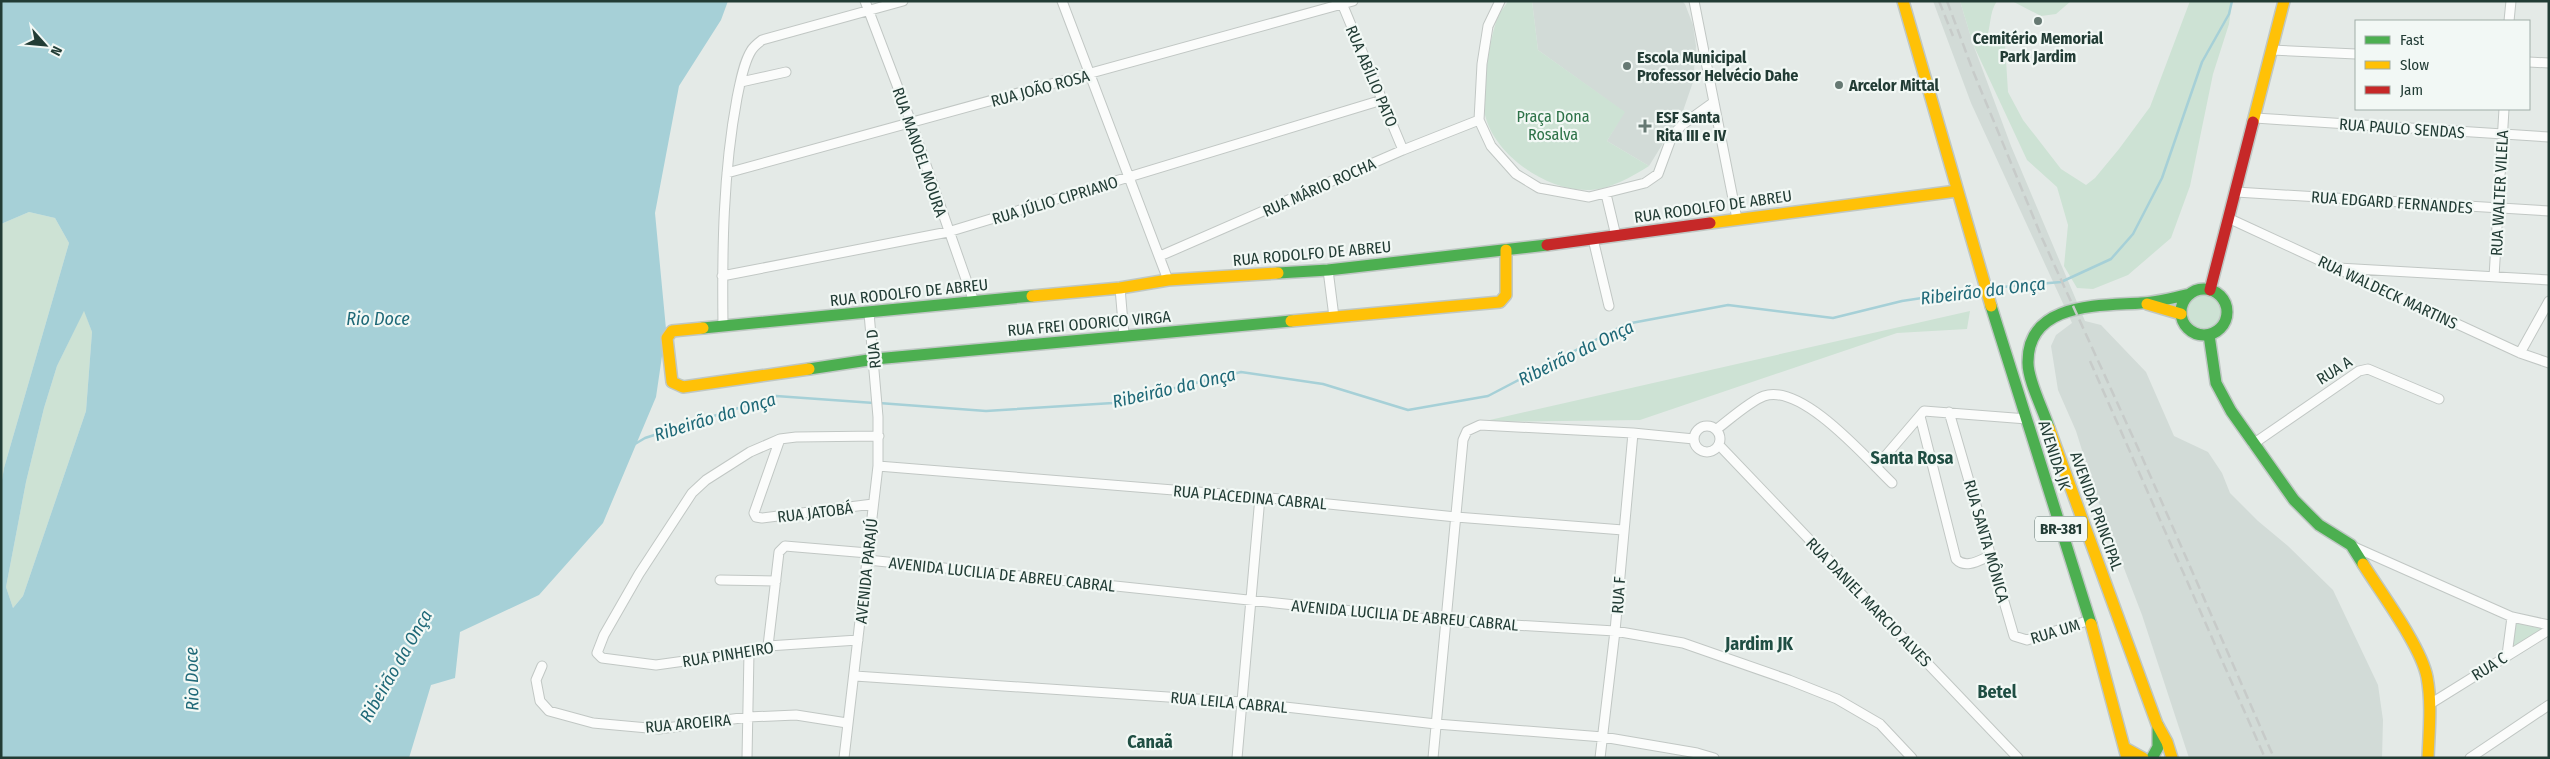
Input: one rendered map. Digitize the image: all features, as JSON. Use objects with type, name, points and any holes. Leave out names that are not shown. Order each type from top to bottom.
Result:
[{"type":"street","name":"RUA MANOEL MOURA","points":[[865,1],[911,122],[974,302]]},
{"type":"street","points":[[722,326],[722,276],[733,122],[741,82],[751,51],[762,40],[903,1]]},
{"type":"street","points":[[1062,1],[1168,280]]},
{"type":"street","name":"RUA JOÃO ROSA","points":[[728,172],[1353,1]]},
{"type":"street","points":[[1500,1],[1488,26],[1482,64],[1479,120],[1491,146],[1516,174],[1539,188],[1589,197],[1644,183],[1658,174],[1672,136],[1682,125],[1714,102]]},
{"type":"street","points":[[1694,1],[1737,220]]},
{"type":"street","name":"BR-381","points":[[1903,1],[1957,191]]},
{"type":"street","points":[[2210,290],[2284,1]]},
{"type":"street","points":[[2510,20],[2511,1]]},
{"type":"street","name":"RUA ABÍLIO PATO","points":[[1342,3],[1403,150]]},
{"type":"street","points":[[2271,50],[2355,54]]},
{"type":"street","points":[[2530,62],[2549,63]]},
{"type":"street","points":[[741,82],[786,72]]},
{"type":"street","name":"RUA JÚLIO CIPRIANO","points":[[722,276],[948,232],[1382,100]]},
{"type":"street","name":"RUA WALTER VILELA","points":[[2494,277],[2504,110]]},
{"type":"street","name":"RUA PAULO SENDAS","points":[[2255,118],[2549,137]]},
{"type":"street","name":"RUA MÁRIO ROCHA","points":[[1160,256],[1403,150],[1479,120]]},
{"type":"street","name":"RUA RODOLFO DE ABREU","points":[[677,386],[672,382],[667,338],[672,330],[1120,288],[1168,280],[1328,270],[1506,250],[1957,191]]},
{"type":"street","name":"AVENIDA JK","points":[[1957,191],[1992,311],[2090,620],[2126,753],[2143,758]]},
{"type":"street","name":"RUA EDGARD FERNANDES","points":[[2236,192],[2549,211]]},
{"type":"street","points":[[1606,194],[1616,236]]},
{"type":"street","name":"RUA WALDECK MARTINS","points":[[2228,218],[2520,353],[2549,363]]},
{"type":"street","points":[[1593,239],[1609,306]]},
{"type":"street","name":"RUA FREI ODORICO VIRGA","points":[[677,386],[683,387],[875,359],[1500,302],[1504,300],[1506,250]]},
{"type":"street","points":[[2333,268],[2549,280]]},
{"type":"street","points":[[1328,270],[1334,317]]},
{"type":"street","points":[[1120,288],[1124,335]]},
{"type":"street","points":[[2203,289],[2210,290],[2222,299],[2227,313],[2222,327],[2209,335],[2202,335],[2190,331],[2182,320],[2182,306],[2190,294],[2203,289]]},
{"type":"street","name":"AVENIDA PRINCIPAL","points":[[2172,758],[2167,742],[2157,724],[2038,396],[2028,361],[2032,342],[2038,330],[2052,315],[2091,305],[2143,303],[2190,294]]},
{"type":"street","points":[[2520,353],[2549,301]]},
{"type":"street","name":"AVENIDA PRINCIPAL","points":[[2143,303],[2181,314]]},
{"type":"street","name":"RUA D","points":[[869,313],[875,359],[876,385]]},
{"type":"street","points":[[2209,335],[2216,383],[2231,411],[2294,500],[2319,526],[2351,545],[2512,617],[2549,625]]},
{"type":"street","name":"RUA A","points":[[2253,444],[2359,371],[2368,368],[2439,400]]},
{"type":"street","name":"AVENIDA PARAJÚ","points":[[844,758],[878,466],[879,436],[876,385]]},
{"type":"street","points":[[1717,429],[1721,437],[1719,445],[1714,451],[1705,452],[1697,448],[1694,440],[1697,431],[1704,426],[1717,429],[1762,396],[1780,393],[1816,411],[1892,483]]},
{"type":"street","points":[[1876,467],[1924,411],[2027,419]]},
{"type":"street","name":"RUA SANTA MÔNICA","points":[[1948,412],[1992,555],[2014,636],[2020,640]]},
{"type":"street","points":[[1920,416],[1956,559],[1960,564],[1967,565],[1992,555]]},
{"type":"street","points":[[1433,758],[1463,440],[1466,432],[1472,427],[1480,425],[1633,433],[1694,440]]},
{"type":"street","name":"RUA F","points":[[1600,758],[1615,632],[1633,433]]},
{"type":"street","points":[[780,440],[796,437],[879,436]]},
{"type":"street","name":"RUA JATOBÁ","points":[[780,440],[754,513],[756,517],[762,518],[873,504]]},
{"type":"street","name":"RUA PINHEIRO","points":[[780,440],[750,452],[706,480],[692,493],[639,574],[604,635],[597,650],[599,657],[656,665],[750,652],[768,646],[858,640]]},
{"type":"street","name":"RUA DANIEL MARCIO ALVES","points":[[1719,445],[2018,758]]},
{"type":"street","name":"RUA PLACEDINA CABRAL","points":[[878,466],[1260,497],[1456,517],[1623,530]]},
{"type":"street","points":[[1237,758],[1260,497]]},
{"type":"street","points":[[2351,545],[2418,652],[2427,676],[2430,704],[2428,758]]},
{"type":"street","name":"AVENIDA LUCILIA DE ABREU CABRAL","points":[[776,582],[779,552],[785,546],[1447,622],[1615,632],[1683,643],[1789,680],[1836,699],[1880,724],[1912,758]]},
{"type":"street","points":[[720,580],[776,582],[768,646]]},
{"type":"street","points":[[2507,655],[2512,617]]},
{"type":"street","name":"RUA UM","points":[[2020,640],[2027,640],[2090,620]]},
{"type":"street","name":"RUA C","points":[[2430,704],[2549,630]]},
{"type":"street","points":[[747,758],[750,652]]},
{"type":"street","name":"RUA AROEIRA","points":[[542,666],[536,680],[540,701],[550,711],[593,723],[659,729],[748,717],[796,715],[848,723]]},
{"type":"street","name":"RUA LEILA CABRAL","points":[[855,676],[1242,702],[1436,724],[1603,737],[1714,758]]},
{"type":"street","points":[[2470,758],[2549,705]]},
{"type":"street","name":"AVENIDA PRINCIPAL","points":[[2152,758],[2158,747],[2157,724]]},
{"type":"shaded area","name":"Escola Municipal Professor Helvécio Dahe","points":[[1532,1],[1682,1],[1685,4],[1693,25],[1696,46],[1693,82],[1683,111],[1649,166],[1607,141],[1624,112],[1538,50]]},
{"type":"shaded area","points":[[1933,1],[1960,1],[1973,44],[2011,146],[2085,321],[2101,325],[2146,372],[2174,436],[2208,452],[2222,473],[2230,493],[2333,590],[2378,685],[2383,720],[2382,758],[2189,758],[2142,615],[2097,498],[2076,431],[2058,390],[2051,346],[2056,335],[2072,323],[1971,103]]},
{"type":"green space","name":"Praça Dona Rosalva","points":[[1508,1],[1532,1],[1538,50],[1625,112],[1607,141],[1649,166],[1613,185],[1590,190],[1574,189],[1557,185],[1526,169],[1500,144],[1491,130],[1485,115],[1484,94],[1489,51],[1495,25]]},
{"type":"green space","points":[[1960,1],[1997,1],[1992,11],[1989,31],[1985,40],[2005,44],[2008,92],[2023,120],[2061,169],[2086,185],[2095,178],[2119,149],[2150,107],[2190,1],[2232,1],[2229,24],[2213,74],[2190,186],[2171,238],[2128,275],[2093,289],[2077,288],[2064,266],[2068,225],[2057,187],[2027,160],[1973,44]]},
{"type":"green space","points":[[2012,1],[2071,1],[2056,14],[2041,16]]},
{"type":"green space","points":[[29,212],[55,218],[69,243],[4,468],[1,486],[1,224]]},
{"type":"green space","points":[[2204,293],[2217,299],[2223,312],[2217,325],[2204,331],[2191,325],[2185,312],[2191,299]]},
{"type":"green space","points":[[84,310],[92,332],[86,411],[23,596],[13,608],[6,587],[26,482],[44,408],[57,366]]},
{"type":"green space","points":[[1970,311],[1967,329],[1897,333],[1640,420],[1481,422]]},
{"type":"green space","points":[[2514,619],[2548,627],[2509,651]]},
{"type":"water","name":"Rio Doce","points":[[1,1],[728,1],[721,20],[679,86],[655,213],[666,329],[656,397],[603,523],[539,595],[460,632],[455,678],[431,685],[409,758],[1,758],[1,486],[4,468],[69,243],[55,218],[29,212],[1,224]],"holes":[[[84,311],[92,332],[86,411],[23,596],[13,608],[6,587],[26,482],[44,408],[57,366]]]},
{"type":"waterway","name":"Ribeirão da Onça","points":[[1990,288],[2061,282],[2111,259],[2133,234],[2162,178],[2202,62],[2229,14],[2232,1]]},
{"type":"waterway","name":"Ribeirão da Onça","points":[[879,403],[986,411],[1113,403],[1241,372],[1323,384],[1408,410],[1488,396],[1626,324],[1728,305],[1833,318],[1902,301],[1982,289]]},
{"type":"waterway","name":"Ribeirão da Onça","points":[[635,444],[645,438],[776,396],[874,403]]},
{"type":"railway","points":[[1939,1],[1953,36]]},
{"type":"railway","points":[[1947,1],[1973,71],[2042,238],[2142,457],[2274,758]]},
{"type":"railway","points":[[2090,361],[2265,758]]},
{"type":"traffic: fast","points":[[1278,273],[1328,270],[1547,245]]},
{"type":"traffic: fast","points":[[2204,289],[2217,293],[2223,299],[2227,312],[2223,325],[2217,331],[2204,335],[2191,331],[2185,325],[2181,312],[2185,299],[2191,293],[2204,289]]},
{"type":"traffic: fast","points":[[2049,428],[2033,386],[2028,363],[2031,343],[2039,328],[2052,318],[2068,311],[2105,305],[2154,302],[2190,294]]},
{"type":"traffic: fast","points":[[703,328],[1032,296]]},
{"type":"traffic: fast","points":[[1991,306],[2091,624]]},
{"type":"traffic: fast","points":[[809,369],[875,359],[1291,321]]},
{"type":"traffic: fast","points":[[2209,335],[2216,383],[2231,411],[2294,500],[2319,525],[2351,545],[2363,564]]},
{"type":"traffic: fast","points":[[2152,758],[2158,747],[2158,726]]},
{"type":"traffic: slow","points":[[1903,1],[1991,306]]},
{"type":"traffic: slow","points":[[2253,122],[2284,1]]},
{"type":"traffic: slow","points":[[1710,223],[1957,191]]},
{"type":"traffic: slow","points":[[1291,321],[1500,302],[1506,295],[1506,250]]},
{"type":"traffic: slow","points":[[1032,296],[1120,288],[1168,280],[1278,273]]},
{"type":"traffic: slow","points":[[2147,304],[2181,314]]},
{"type":"traffic: slow","points":[[703,328],[672,331],[667,338],[672,382],[683,387],[809,369]]},
{"type":"traffic: slow","points":[[2049,428],[2157,724],[2167,742],[2172,758]]},
{"type":"traffic: slow","points":[[2363,564],[2409,635],[2423,664],[2427,677],[2429,697],[2428,758]]},
{"type":"traffic: slow","points":[[2091,624],[2127,758]]},
{"type":"traffic: slow","points":[[2125,748],[2143,758]]},
{"type":"traffic: jam","points":[[2210,290],[2253,122]]},
{"type":"traffic: jam","points":[[1547,245],[1710,223]]},
{"type":"place","name":"Cemitério Memorial Park Jardim","points":[[2038,21]]},
{"type":"place","name":"Escola Municipal Professor Helvécio Dahe","points":[[1627,66]]},
{"type":"place","name":"Arcelor Mittal","points":[[1839,85]]},
{"type":"place","name":"ESF Santa Rita III e IV","points":[[1645,126]]},
{"type":"district","name":"Santa Rosa","points":[[1912,458]]},
{"type":"district","name":"Jardim JK","points":[[1759,644]]},
{"type":"district","name":"Betel","points":[[1997,692]]},
{"type":"district","name":"Canaã","points":[[1150,742]]}]
